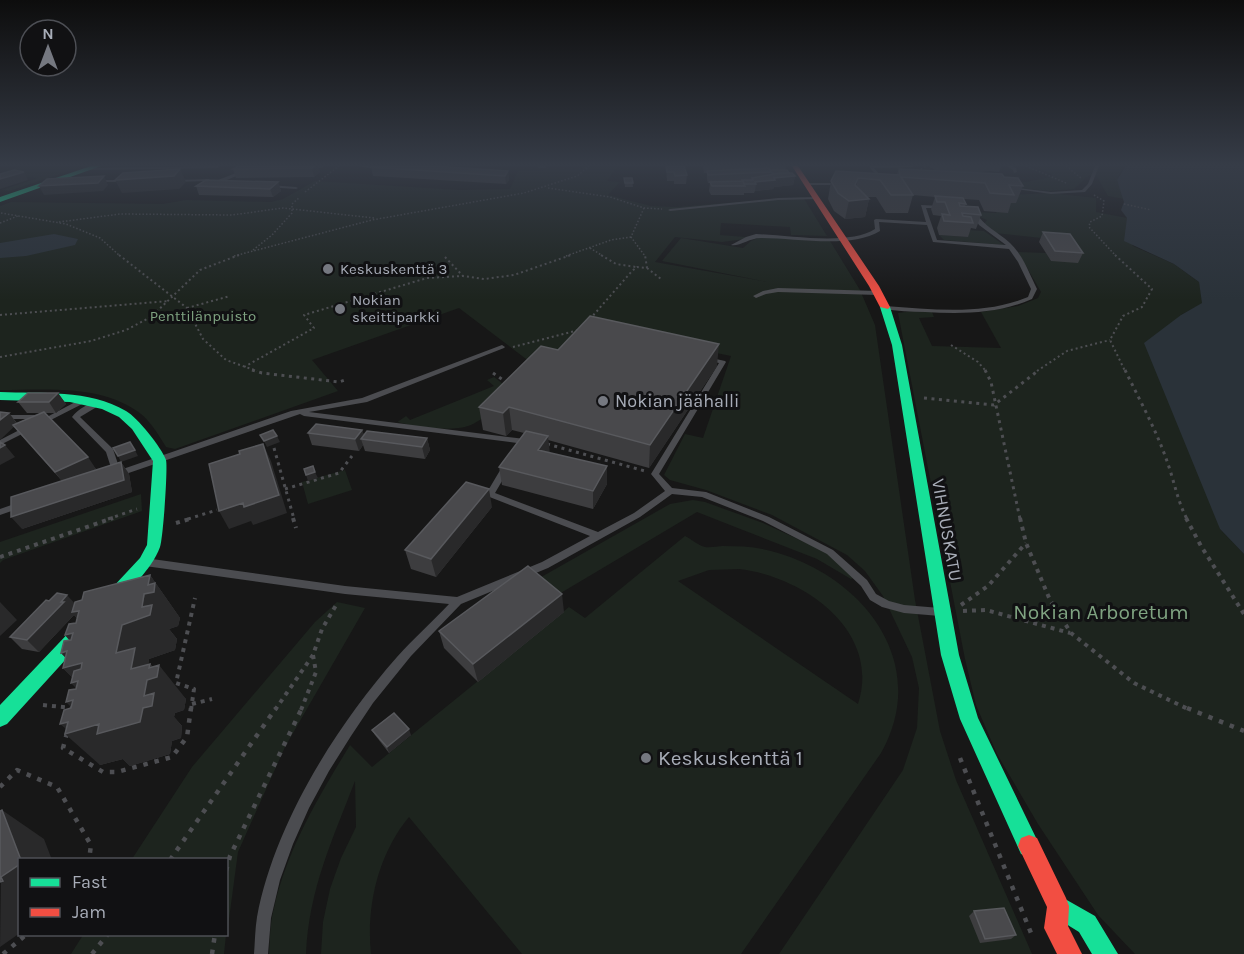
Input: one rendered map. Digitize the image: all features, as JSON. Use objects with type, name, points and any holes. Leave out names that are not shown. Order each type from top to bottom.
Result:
[{"type":"street","name":"VIHNUSKATU","points":[[824,211],[878,293],[885,308],[897,345],[950,655],[969,719],[1058,906],[1056,928],[1070,954]]},
{"type":"street","points":[[0,396],[43,396],[92,402],[123,414],[136,426],[160,461],[154,545],[145,562],[0,718]]},
{"type":"street","points":[[1058,906],[1087,924],[1107,954]]},
{"type":"lane","points":[[925,211],[935,241],[1010,247]]},
{"type":"lane","points":[[885,308],[965,310],[1001,307],[1024,301],[1034,294],[1034,289],[1010,247],[984,228],[976,220],[972,211]]},
{"type":"lane","points":[[734,245],[754,236],[843,239],[875,234],[878,230],[876,220],[929,224]]},
{"type":"lane","points":[[756,296],[778,290],[878,293]]},
{"type":"lane","points":[[105,478],[160,461],[294,413],[364,400],[502,347]]},
{"type":"lane","points":[[670,491],[655,474],[723,362],[702,357]]},
{"type":"lane","points":[[0,443],[51,418],[92,402]]},
{"type":"lane","points":[[92,402],[76,417],[110,451],[117,475]]},
{"type":"lane","points":[[294,413],[522,441],[490,494],[598,536]]},
{"type":"lane","points":[[0,417],[51,418]]},
{"type":"lane","points":[[261,954],[263,917],[273,876],[301,814],[356,716],[392,670],[458,601],[546,565],[637,515],[670,491],[703,494],[766,519],[830,552],[856,574],[873,597],[885,604],[904,609],[943,613]]},
{"type":"lane","points":[[0,512],[32,502]]},
{"type":"lane","points":[[145,562],[345,590],[458,601]]},
{"type":"path","points":[[55,222],[132,213],[231,215],[269,211]]},
{"type":"path","points":[[252,251],[282,224],[292,213],[292,211]]},
{"type":"path","points":[[307,211],[379,219]]},
{"type":"path","points":[[0,357],[115,333],[141,323],[170,301],[190,277],[202,268],[252,251],[379,219],[430,211]]},
{"type":"path","points":[[631,237],[643,211]]},
{"type":"path","points":[[906,396],[994,405],[1031,375],[1067,351],[1110,340],[1123,316],[1138,312],[1148,302],[1152,289],[1097,238],[1089,227],[1090,222],[1102,216],[1103,211]]},
{"type":"path","points":[[0,213],[76,227],[100,238],[134,268],[174,296],[186,308],[203,339],[226,360],[279,377],[339,382],[345,380]]},
{"type":"path","points":[[0,224],[20,216]]},
{"type":"path","points":[[244,367],[314,328],[304,315],[412,281],[463,276],[484,279],[514,275],[610,240],[631,237]]},
{"type":"path","points":[[631,237],[645,253],[647,268]]},
{"type":"path","points":[[590,248],[616,264],[647,268],[661,279]]},
{"type":"path","points":[[445,257],[463,276]]},
{"type":"path","points":[[587,322],[637,267]]},
{"type":"path","points":[[186,308],[230,296]]},
{"type":"path","points":[[0,315],[170,301]]},
{"type":"path","points":[[502,347],[518,346],[580,330]]},
{"type":"path","points":[[1110,340],[1153,427],[1169,466],[1179,504],[1244,614]]},
{"type":"path","points":[[951,345],[983,364],[993,383],[994,405],[1026,543],[1050,600],[1071,633],[1134,683],[1210,719],[1244,731]]},
{"type":"path","points":[[493,373],[507,383]]},
{"type":"path","points":[[522,441],[550,445],[655,474]]},
{"type":"path","points":[[274,448],[296,528]]},
{"type":"path","points":[[285,489],[339,473],[352,456]]},
{"type":"path","points":[[0,557],[158,503]]},
{"type":"path","points":[[172,525],[218,510]]},
{"type":"path","points":[[943,613],[969,601],[1003,571],[1026,543]]},
{"type":"path","points":[[171,858],[313,655],[322,629],[345,590]]},
{"type":"path","points":[[69,728],[63,748],[103,772],[117,772],[172,756],[187,737],[192,704],[194,689],[176,683],[195,598]]},
{"type":"path","points":[[943,613],[986,610],[1071,633]]},
{"type":"path","points":[[228,864],[307,698],[316,672],[313,655]]},
{"type":"path","points":[[192,704],[212,699]]},
{"type":"path","points":[[40,705],[75,708],[72,718]]},
{"type":"path","points":[[0,787],[17,770],[57,787],[91,845],[89,858]]},
{"type":"path","points":[[3,954],[25,936]]},
{"type":"path","points":[[92,954],[106,936]]},
{"type":"path","points":[[212,954],[215,936]]},
{"type":"green space","name":"Penttilänpuisto","points":[[0,211],[811,211],[827,236],[791,235],[790,227],[721,223],[720,235],[746,237],[745,239],[722,242],[675,237],[655,262],[768,282],[662,261],[681,238],[743,248],[760,237],[830,241],[860,290],[875,325],[915,600],[940,731],[956,780],[1032,954],[779,954],[903,770],[917,728],[919,688],[912,657],[883,596],[865,571],[847,555],[772,515],[706,490],[670,480],[664,475],[685,434],[703,438],[731,356],[599,329],[568,364],[530,362],[459,308],[312,360],[338,391],[175,449],[166,447],[150,423],[137,411],[105,396],[71,390],[0,390]]},
{"type":"green space","name":"Nokian Arboretum","points":[[998,211],[1096,211],[1127,218],[1133,246],[1174,264],[1199,282],[1203,303],[1181,315],[1220,529],[1244,554],[1244,954],[1135,954],[1098,915],[1038,824],[997,754],[976,705],[965,659],[898,313],[932,312],[934,317],[919,318],[932,346],[1001,348],[981,312],[1018,306],[1038,298],[1041,292],[1018,252],[1046,253],[1051,261],[1060,240],[995,233],[983,225],[987,220],[978,216],[976,212],[996,213]]},
{"type":"green space","points":[[967,230],[984,231],[1004,245],[944,240],[939,235],[968,237]]},
{"type":"green space","points":[[494,377],[507,387],[501,399],[474,424],[461,428],[443,429],[398,422],[379,435],[406,416],[410,420],[494,386],[487,380]]},
{"type":"green space","points":[[345,470],[352,490],[308,504],[302,482]]},
{"type":"green space","points":[[141,494],[142,511],[0,563],[0,542]]},
{"type":"green space","points":[[693,500],[705,502],[763,523],[830,554],[855,577],[851,579],[817,559],[697,512],[554,597],[536,580],[670,504]]},
{"type":"green space","name":"Keskuskenttä 1","points":[[685,536],[705,547],[758,548],[809,565],[838,583],[862,604],[881,629],[893,657],[898,688],[894,720],[881,753],[741,954],[522,954],[409,817],[389,847],[376,882],[370,918],[371,954],[321,954],[323,922],[330,889],[341,858],[356,827],[355,781],[330,845],[317,887],[308,930],[306,954],[269,954],[273,914],[287,865],[316,803],[350,745],[372,767],[569,607],[585,618]],"holes":[[[739,569],[763,574],[811,595],[831,611],[848,631],[858,653],[862,677],[858,704],[678,581],[709,570]]]},
{"type":"green space","points":[[337,602],[365,608],[285,747],[238,852],[228,927],[228,858],[133,858],[192,767],[315,622]]},
{"type":"green space","points":[[82,936],[226,936],[224,954],[71,954]]},
{"type":"shaded area","points":[[1121,211],[1244,211],[1244,554],[1220,529],[1144,343],[1181,315],[1202,303],[1199,282],[1174,264],[1124,241],[1127,218]]},
{"type":"shaded area","points":[[54,234],[78,239],[75,245],[26,256],[0,258],[0,243]]},
{"type":"building","points":[[948,211],[979,211],[981,215],[962,213],[963,216],[971,217],[973,223],[944,221],[942,214],[950,215]]},
{"type":"building","points":[[1043,232],[1070,234],[1083,253],[1055,251]]},
{"type":"building","name":"Nokian jäähalli","points":[[590,316],[719,344],[650,445],[509,407],[503,413],[479,407],[541,346],[558,350]]},
{"type":"building","points":[[28,393],[58,393],[49,402],[18,402]]},
{"type":"building","points":[[0,412],[9,413],[0,420]]},
{"type":"building","points":[[44,412],[88,457],[55,472],[13,425]]},
{"type":"building","points":[[316,424],[362,430],[355,439],[308,433]]},
{"type":"building","points":[[273,430],[277,436],[264,441],[260,435]]},
{"type":"building","points":[[367,431],[427,438],[422,447],[361,439]]},
{"type":"building","points":[[526,431],[548,436],[538,450],[607,466],[593,491],[499,467]]},
{"type":"building","points":[[130,442],[135,450],[118,456],[113,448]]},
{"type":"building","points":[[263,444],[279,495],[244,507],[243,503],[219,511],[209,464]]},
{"type":"building","points":[[121,462],[124,480],[11,517],[11,497]]},
{"type":"building","points":[[313,466],[315,472],[306,475],[304,469]]},
{"type":"building","points":[[466,482],[489,489],[431,559],[405,550]]},
{"type":"building","points":[[528,566],[562,594],[473,664],[439,631]]},
{"type":"building","points":[[150,575],[148,585],[155,583],[154,592],[144,594],[142,607],[152,605],[150,615],[122,625],[116,653],[135,648],[131,669],[150,664],[149,668],[159,665],[157,677],[147,680],[144,696],[154,693],[152,706],[143,708],[140,722],[97,734],[99,724],[65,734],[68,722],[60,724],[64,710],[71,708],[73,700],[66,702],[69,690],[76,689],[78,681],[71,683],[74,671],[81,669],[82,663],[63,668],[67,651],[61,653],[64,641],[71,640],[73,633],[65,635],[69,624],[76,623],[79,611],[72,612],[75,602],[82,600],[84,592]]},
{"type":"building","points":[[57,593],[67,595],[61,602],[64,602],[27,640],[10,637],[46,600],[49,601]]},
{"type":"building","points":[[394,713],[409,729],[387,747],[372,730]]},
{"type":"building","points":[[2,810],[20,858],[18,858],[18,865],[1,877],[3,881],[0,882],[0,811]]},
{"type":"building","points":[[1004,908],[1016,935],[985,939],[974,911]]},
{"type":"traffic: fast","points":[[885,307],[897,345],[950,655],[969,719],[1029,846]]},
{"type":"traffic: fast","points":[[0,396],[70,398],[106,406],[123,414],[137,426],[160,461],[154,545],[145,562],[106,603]]},
{"type":"traffic: fast","points":[[0,718],[82,630]]},
{"type":"traffic: fast","points":[[1058,906],[1087,924],[1106,954]]},
{"type":"traffic: jam","points":[[824,211],[874,286],[885,307]]},
{"type":"traffic: jam","points":[[1029,846],[1058,906],[1056,928],[1070,954]]},
{"type":"place","name":"Keskuskenttä 3","points":[[328,269]]},
{"type":"place","name":"Nokian skeittiparkki","points":[[340,309]]},
{"type":"place","name":"Nokian jäähalli","points":[[603,401]]},
{"type":"place","name":"Keskuskenttä 1","points":[[646,758]]}]
